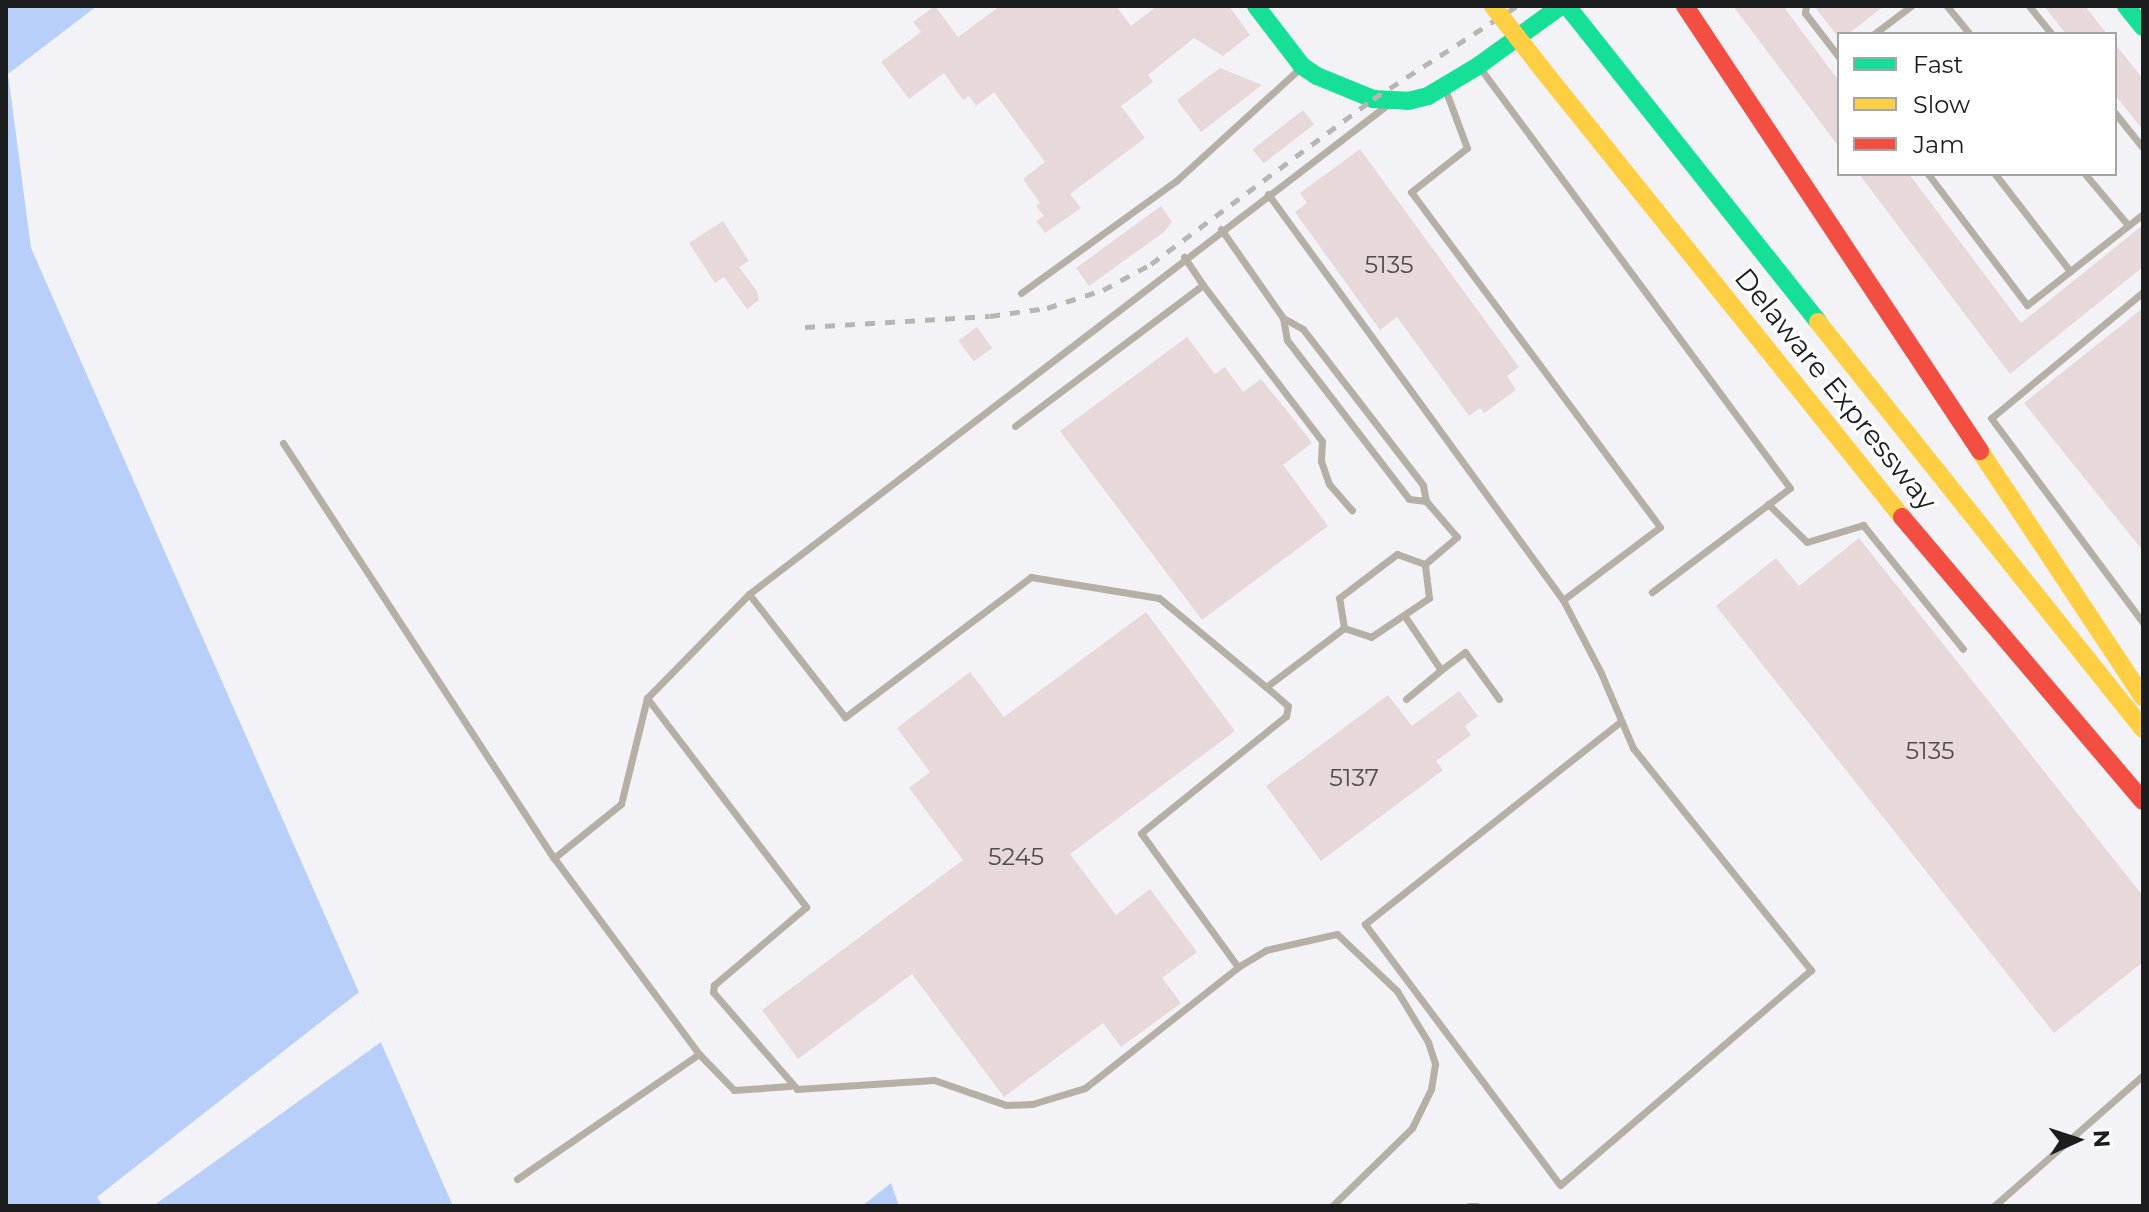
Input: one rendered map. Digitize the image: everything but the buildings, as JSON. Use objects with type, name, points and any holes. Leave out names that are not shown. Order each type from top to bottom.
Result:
[{"type":"main road","points":[[1256,6],[1302,66],[1340,89],[1392,101],[1424,98],[1444,87],[1561,6]]},
{"type":"main road","name":"Delaware Expressway","points":[[1493,6],[2001,640],[2143,801]]},
{"type":"main road","name":"Delaware Expressway","points":[[1567,6],[2143,729]]},
{"type":"main road","points":[[1685,6],[2143,697]]},
{"type":"main road","points":[[2126,6],[2143,27]]},
{"type":"lane","points":[[1806,6],[1805,13],[1837,54]]},
{"type":"lane","points":[[1881,32],[1911,6]]},
{"type":"lane","points":[[1947,6],[1968,32]]},
{"type":"lane","points":[[2029,6],[2050,32]]},
{"type":"lane","points":[[1021,293],[1176,181],[1302,66]]},
{"type":"lane","points":[[1478,66],[1790,488],[1652,592]]},
{"type":"lane","points":[[1444,87],[1467,148],[1411,192],[1660,527],[1563,600]]},
{"type":"lane","points":[[554,858],[621,804],[647,698],[749,594],[1184,257],[1392,101]]},
{"type":"lane","points":[[2117,116],[2143,148]]},
{"type":"lane","points":[[1930,176],[2027,305],[2143,214]]},
{"type":"lane","points":[[1997,176],[2070,271]]},
{"type":"lane","points":[[2087,176],[2128,225]]},
{"type":"lane","points":[[1268,194],[1563,600],[1621,721],[1633,748],[1811,970],[1560,1185],[1365,924],[1621,721]]},
{"type":"lane","points":[[1221,229],[1283,318],[1287,340],[1409,499],[1426,501]]},
{"type":"lane","points":[[1184,257],[1322,441],[1321,461],[1329,484],[1352,510]]},
{"type":"lane","points":[[1015,426],[1203,285]]},
{"type":"lane","points":[[2143,292],[1991,418],[2143,623]]},
{"type":"lane","points":[[1283,318],[1303,329],[1423,485],[1426,501],[1457,537],[1425,564]]},
{"type":"lane","points":[[283,443],[554,858],[699,1054],[734,1090],[934,1080],[987,1101],[1032,1104],[1085,1088],[1238,967],[1266,950],[1337,934],[1397,991],[1428,1042],[1435,1064],[1431,1089],[1412,1128],[1332,1206]]},
{"type":"lane","points":[[1768,504],[1807,542],[1863,525],[1963,649]]},
{"type":"lane","points":[[1344,628],[1339,598],[1397,554],[1425,564]]},
{"type":"lane","points":[[1344,628],[1371,637],[1429,598],[1425,564]]},
{"type":"lane","points":[[749,594],[845,717],[1031,577],[1159,598],[1288,706],[1286,716],[1141,833],[1238,967]]},
{"type":"lane","points":[[1404,615],[1441,670]]},
{"type":"lane","points":[[1266,687],[1344,628]]},
{"type":"lane","points":[[1406,699],[1465,652],[1499,699]]},
{"type":"lane","points":[[647,698],[806,907],[725,974],[713,992],[790,1086]]},
{"type":"lane","points":[[517,1179],[699,1054]]},
{"type":"lane","points":[[1994,1206],[2143,1075]]},
{"type":"lane","points":[[1469,1206],[1477,1206]]},
{"type":"water","points":[[6,6],[97,6],[8,74],[31,248],[453,1206],[6,1206]]},
{"type":"water","points":[[891,1183],[899,1206],[862,1206]]},
{"type":"pier","points":[[359,992],[381,1042],[153,1206],[103,1206],[97,1197]]},
{"type":"railway","points":[[805,327],[990,316],[1047,308],[1103,290],[1151,264],[1373,99],[1517,6]]},
{"type":"traffic: fast","points":[[1256,6],[1302,66],[1317,76],[1373,99],[1408,101],[1428,96],[1478,66],[1561,6]]},
{"type":"traffic: fast","points":[[1567,6],[1818,322]]},
{"type":"traffic: fast","points":[[2126,6],[2143,27]]},
{"type":"traffic: slow","points":[[1493,6],[1542,69]]},
{"type":"traffic: slow","points":[[1542,69],[1902,517]]},
{"type":"traffic: slow","points":[[1818,322],[2143,729]]},
{"type":"traffic: slow","points":[[1980,451],[2143,697]]},
{"type":"traffic: jam","points":[[1685,6],[1980,451]]},
{"type":"traffic: jam","points":[[1902,517],[2143,801]]}]
